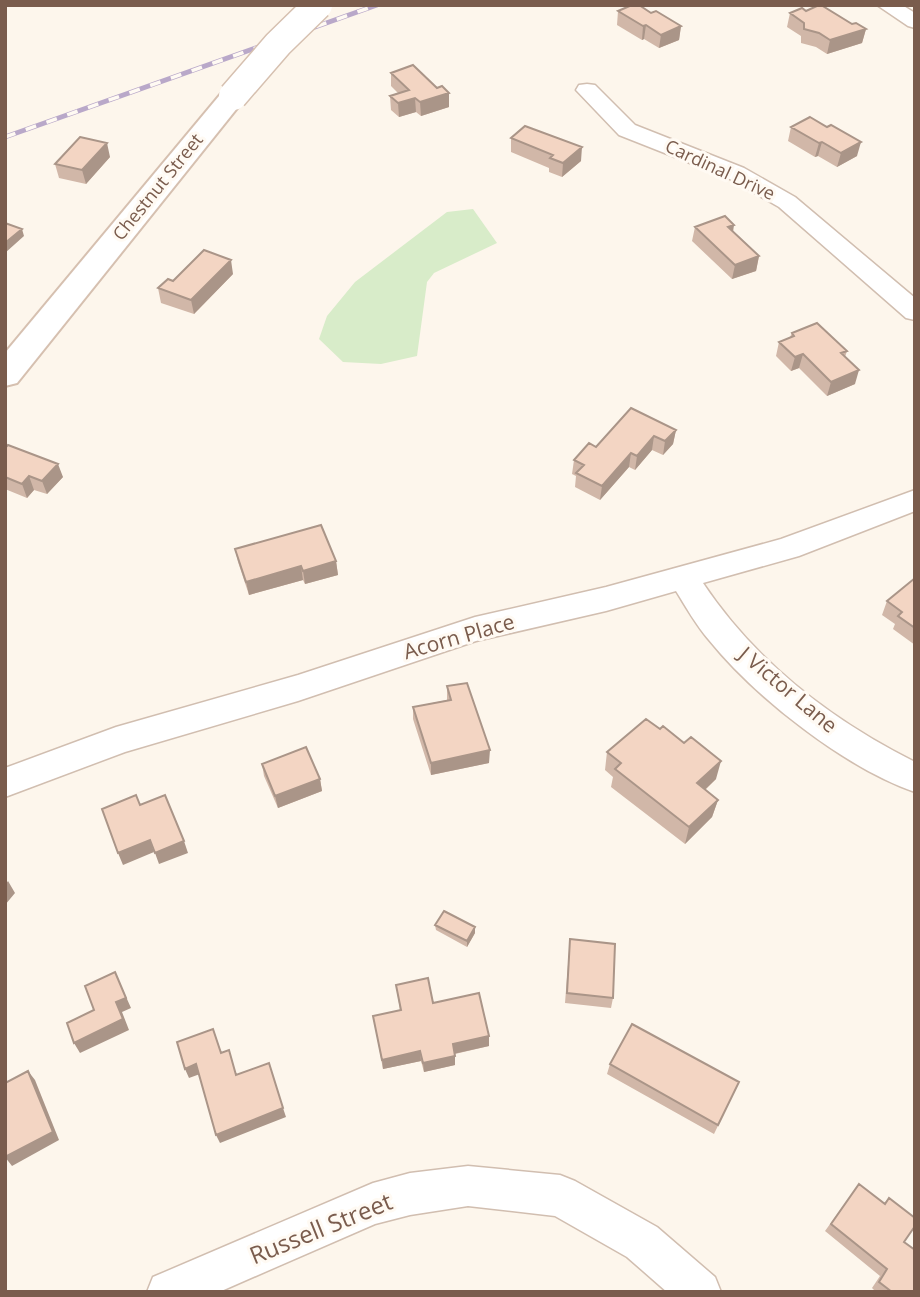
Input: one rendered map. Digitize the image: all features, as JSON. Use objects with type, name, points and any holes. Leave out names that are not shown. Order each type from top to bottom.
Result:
[{"type":"main road","name":"Chestnut Street","points":[[5,375],[233,96],[278,44],[318,5]]},
{"type":"street","points":[[887,5],[915,22]]},
{"type":"street","name":"Cardinal Drive","points":[[587,90],[627,130],[736,173],[787,202],[915,312]]},
{"type":"street","name":"Acorn Place","points":[[5,783],[101,749],[116,741],[298,688],[475,629],[606,599],[788,548],[915,500]]},
{"type":"street","name":"J Victor Lane","points":[[683,578],[720,631],[775,686],[834,731],[915,778]]},
{"type":"street","name":"Russell Street","points":[[168,1292],[373,1204],[410,1194],[468,1186],[560,1196],[642,1241],[700,1292]]},
{"type":"green space","points":[[473,209],[497,243],[434,273],[427,282],[417,356],[381,364],[343,362],[319,339],[327,316],[355,282],[447,212]]},
{"type":"building","points":[[639,5],[651,13],[656,11],[681,26],[661,35],[618,11]]},
{"type":"building","points":[[819,5],[866,29],[830,40],[819,33],[804,29],[804,23],[790,13],[802,8],[806,11]]},
{"type":"building","points":[[413,65],[437,88],[442,86],[449,93],[420,102],[415,98],[398,103],[390,96],[409,90],[391,73]]},
{"type":"building","points":[[810,117],[861,142],[841,153],[791,127]]},
{"type":"building","points":[[525,126],[582,147],[563,163],[550,158],[553,155],[511,138]]},
{"type":"building","points":[[80,137],[107,143],[82,170],[55,164]]},
{"type":"building","points":[[725,216],[734,225],[728,227],[759,256],[735,265],[695,227]]},
{"type":"building","points":[[5,223],[22,229],[5,243]]},
{"type":"building","points":[[204,250],[231,260],[191,300],[158,288],[168,279],[173,281]]},
{"type":"building","points":[[817,323],[847,351],[841,353],[859,370],[831,382],[803,354],[795,357],[779,342],[794,336],[792,333]]},
{"type":"building","points":[[631,408],[676,430],[665,441],[654,436],[637,456],[631,453],[602,486],[576,473],[584,465],[574,460],[589,443],[596,447]]},
{"type":"building","points":[[8,445],[58,464],[42,481],[29,476],[22,484],[5,477],[5,448]]},
{"type":"building","points":[[321,525],[336,561],[303,571],[301,566],[246,582],[235,549]]},
{"type":"building","points":[[915,578],[915,628],[898,616],[902,612],[887,601]]},
{"type":"building","points":[[467,683],[490,750],[431,763],[413,707],[451,700],[447,686]]},
{"type":"building","points":[[646,719],[660,729],[663,726],[684,743],[691,737],[721,761],[697,783],[718,800],[689,827],[615,769],[621,763],[607,752]]},
{"type":"building","points":[[306,747],[320,779],[275,796],[262,764]]},
{"type":"building","points":[[136,795],[140,805],[165,795],[184,841],[155,853],[150,840],[118,853],[102,809]]},
{"type":"building","points":[[444,911],[475,927],[467,941],[435,925]]},
{"type":"building","points":[[570,939],[615,944],[613,998],[567,993]]},
{"type":"building","points":[[115,972],[126,998],[116,1002],[123,1019],[74,1043],[67,1023],[94,1010],[85,986]]},
{"type":"building","points":[[428,978],[433,1003],[479,993],[489,1036],[453,1044],[455,1056],[423,1063],[420,1051],[382,1060],[373,1016],[401,1010],[396,985]]},
{"type":"building","points":[[632,1024],[739,1082],[718,1125],[610,1064]]},
{"type":"building","points":[[213,1029],[221,1053],[229,1050],[236,1075],[269,1063],[283,1108],[216,1135],[196,1064],[185,1069],[177,1042]]},
{"type":"building","points":[[28,1071],[53,1132],[5,1157],[5,1083]]},
{"type":"building","points":[[859,1184],[885,1204],[889,1198],[915,1218],[915,1226],[904,1242],[915,1250],[915,1292],[892,1292],[879,1282],[887,1269],[831,1224]]},
{"type":"railway","points":[[5,137],[377,5]]}]
